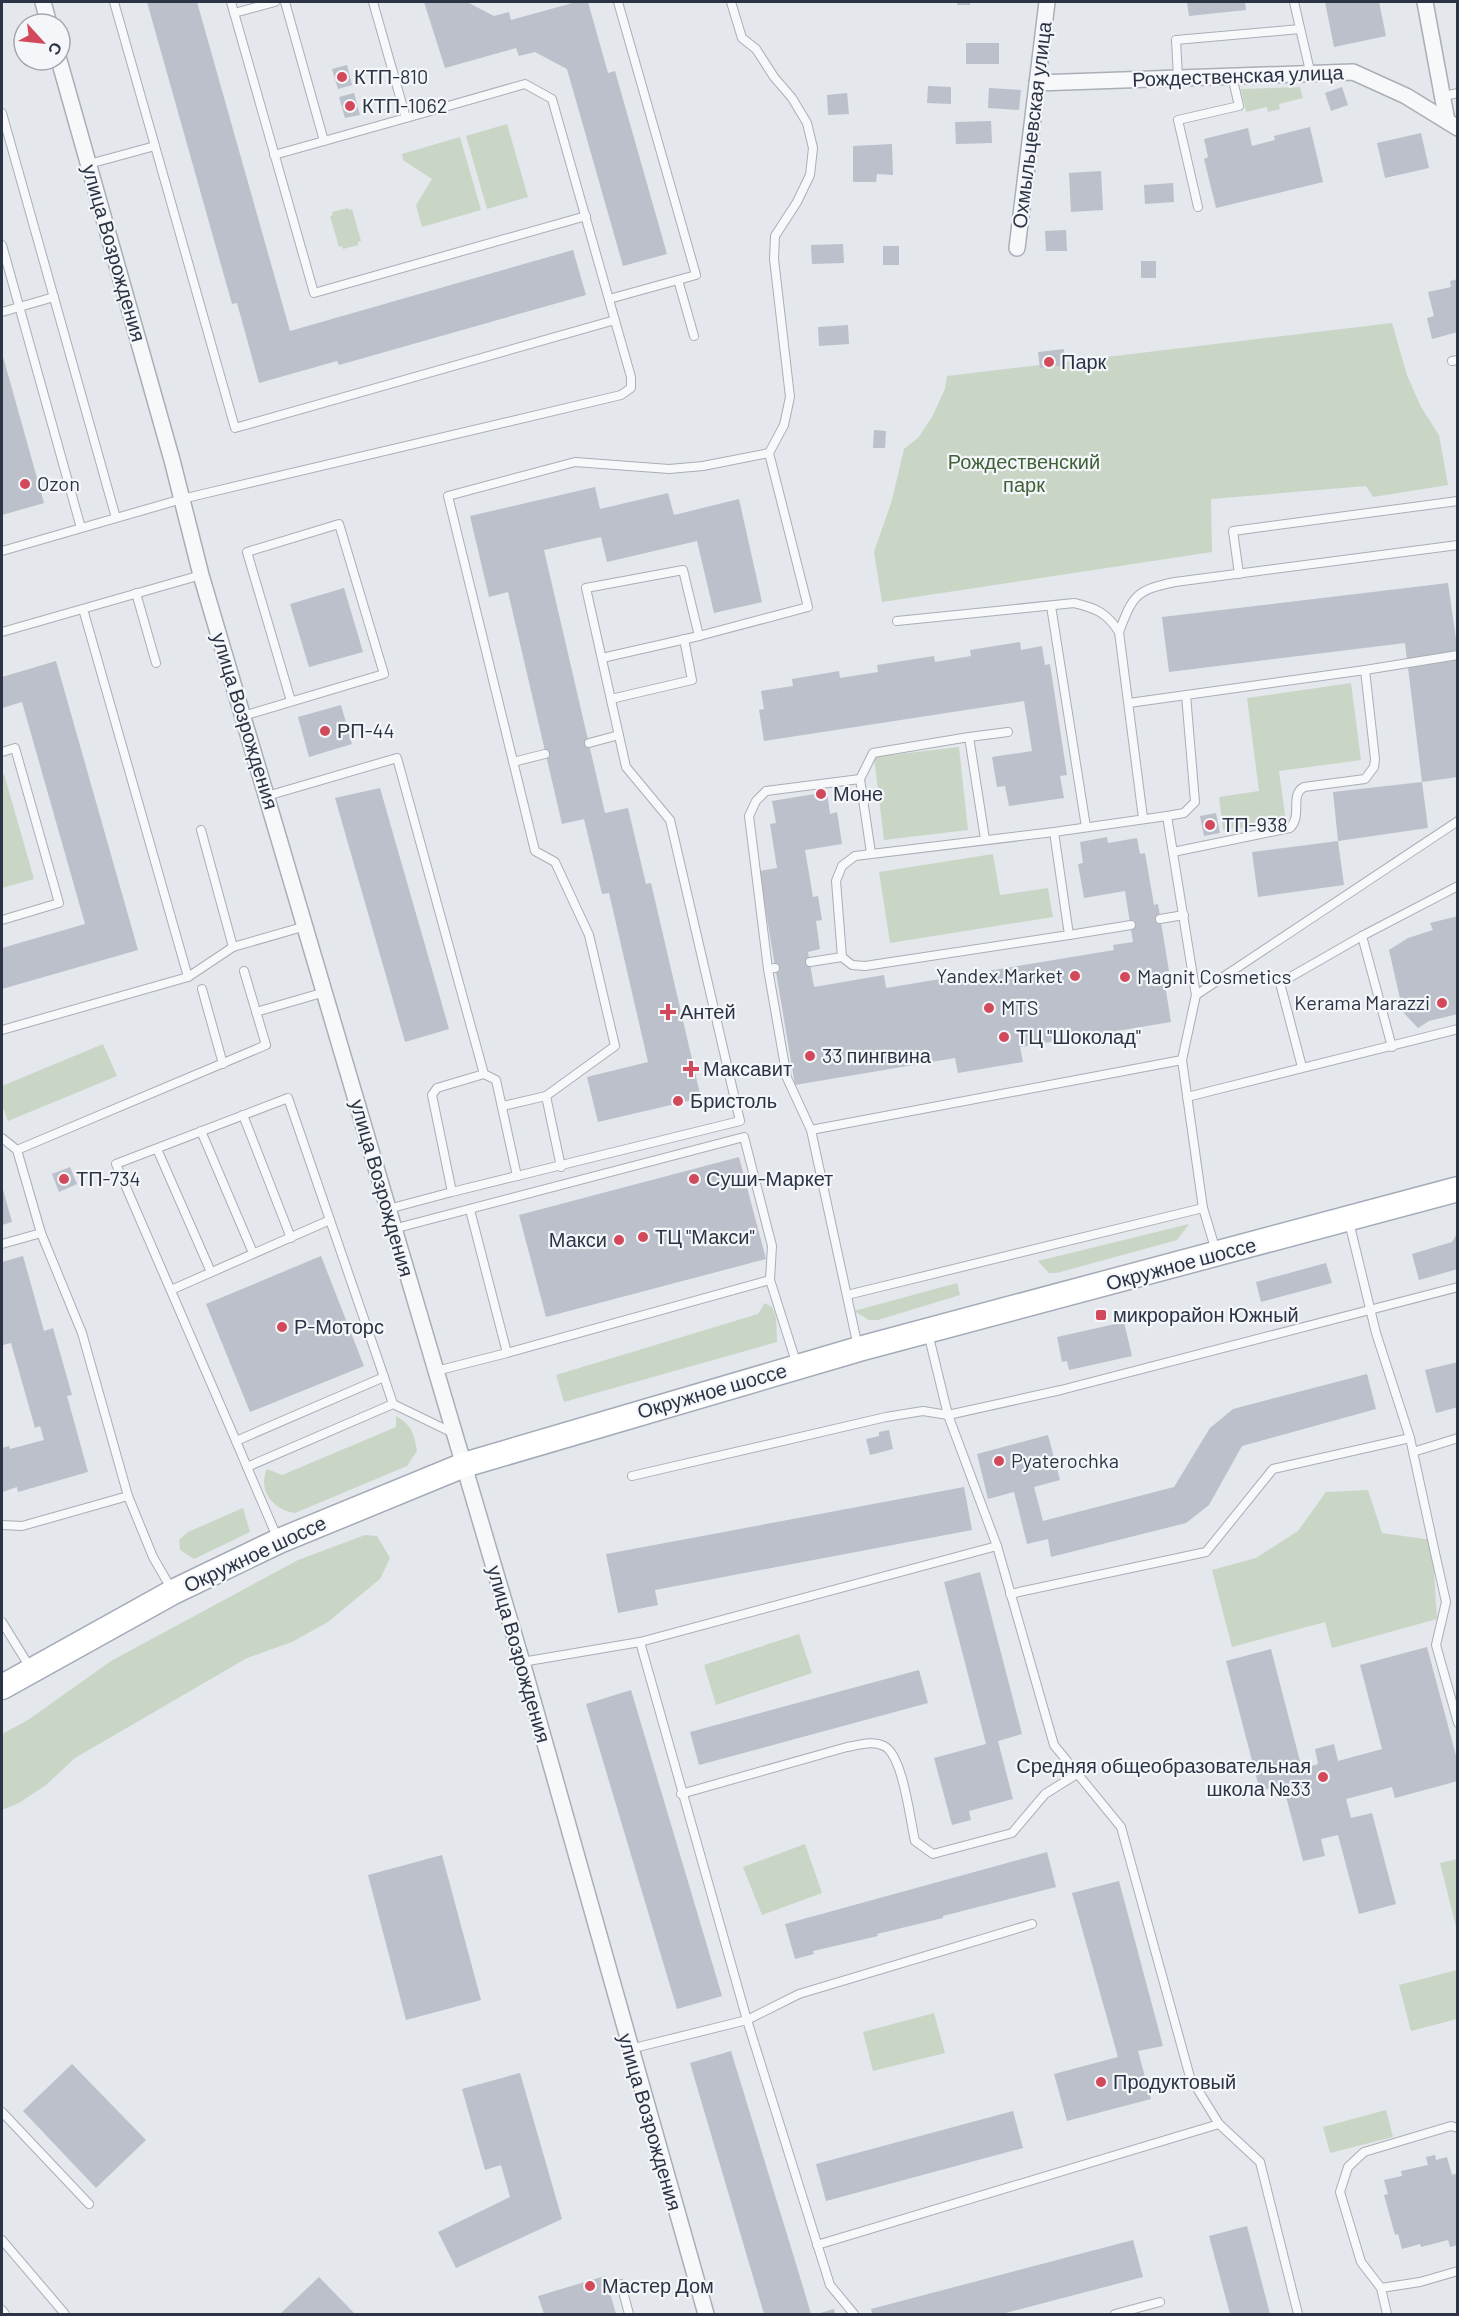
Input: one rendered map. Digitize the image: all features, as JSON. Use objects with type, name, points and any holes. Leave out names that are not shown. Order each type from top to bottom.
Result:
[{"type":"main road","name":"Окружное шоссе","points":[[2,1688],[173,1592],[279,1541],[464,1465],[797,1366],[1458,1189]]},
{"type":"street","name":"Охмыльцевская улица","points":[[1017,248],[1047,2]]},
{"type":"street","name":"Рождественская улица","points":[[1425,2],[1451,95],[1452,125]]},
{"type":"street","name":"улица Возрождения","points":[[62,72],[182,499],[201,575],[522,1662],[629,2049],[706,2314]]},
{"type":"street","name":"Рождественская улица","points":[[1038,83],[1353,72],[1381,82],[1452,125]]},
{"type":"lane","points":[[114,2],[235,428],[615,320]]},
{"type":"lane","points":[[231,2],[314,293],[586,216]]},
{"type":"lane","points":[[234,13],[275,2]]},
{"type":"lane","points":[[285,2],[324,141]]},
{"type":"lane","points":[[373,2],[406,118]]},
{"type":"lane","points":[[609,299],[696,275],[618,2]]},
{"type":"lane","points":[[602,658],[699,636],[808,607],[769,453],[784,425],[790,397],[774,259],[775,236],[797,202],[810,175],[813,148],[807,123],[792,98],[774,77],[756,49],[742,38],[731,2]]},
{"type":"lane","points":[[1294,2],[1310,72]]},
{"type":"lane","points":[[1178,78],[1176,40],[1300,29]]},
{"type":"lane","points":[[1198,207],[1178,120],[1239,105],[1232,76]]},
{"type":"lane","points":[[2,551],[182,499],[621,395],[630,388],[631,377],[552,99],[525,84],[274,155]]},
{"type":"lane","points":[[2,114],[116,518]]},
{"type":"lane","points":[[89,164],[155,146]]},
{"type":"lane","points":[[2,244],[81,528]]},
{"type":"lane","points":[[678,279],[694,336]]},
{"type":"lane","points":[[2,312],[54,297]]},
{"type":"lane","points":[[502,1106],[546,1095],[615,1046],[589,935],[555,862],[535,851],[448,496],[575,462],[669,469],[703,466],[769,453]]},
{"type":"lane","points":[[1239,574],[1233,531],[1458,501]]},
{"type":"lane","points":[[243,716],[384,674],[339,524],[247,552],[291,701]]},
{"type":"lane","points":[[1119,632],[1128,608],[1146,588],[1458,544]]},
{"type":"lane","points":[[387,1209],[740,1121],[670,819],[626,767],[586,588],[683,570],[699,636]]},
{"type":"lane","points":[[2,632],[201,575]]},
{"type":"lane","points":[[136,593],[156,663]]},
{"type":"lane","points":[[897,621],[1074,603],[1097,608],[1110,618],[1119,632],[1143,818]]},
{"type":"lane","points":[[1051,606],[1086,827]]},
{"type":"lane","points":[[83,609],[188,977]]},
{"type":"lane","points":[[611,699],[692,680],[684,639]]},
{"type":"lane","points":[[1129,703],[1458,655]]},
{"type":"lane","points":[[1173,852],[1290,828],[1298,815],[1296,796],[1299,790],[1304,787],[1365,779],[1371,774],[1375,759],[1365,670]]},
{"type":"lane","points":[[1131,925],[865,966],[852,965],[842,957],[836,882],[842,866],[855,856],[1054,832],[1184,813],[1195,802],[1186,695]]},
{"type":"lane","points":[[871,853],[861,779],[873,753],[1008,732]]},
{"type":"lane","points":[[589,743],[619,735]]},
{"type":"lane","points":[[969,737],[986,839]]},
{"type":"lane","points":[[2,752],[15,748],[59,903],[2,920]]},
{"type":"lane","points":[[513,762],[545,754]]},
{"type":"lane","points":[[267,796],[397,758],[484,1074]]},
{"type":"lane","points":[[859,1349],[811,1130],[787,1078],[749,816],[756,801],[766,791],[861,779]]},
{"type":"lane","points":[[1167,816],[1196,995],[1182,1060],[1203,1208],[1217,1255]]},
{"type":"lane","points":[[1196,995],[1458,821]]},
{"type":"lane","points":[[201,830],[233,947]]},
{"type":"lane","points":[[1054,832],[1069,935]]},
{"type":"lane","points":[[1302,1067],[1280,983],[1362,936],[1458,886]]},
{"type":"lane","points":[[1160,919],[1184,915]]},
{"type":"lane","points":[[2,1030],[188,977],[233,947],[306,926]]},
{"type":"lane","points":[[1362,936],[1392,1047]]},
{"type":"lane","points":[[810,962],[842,957]]},
{"type":"lane","points":[[17,1150],[266,1045],[244,971]]},
{"type":"lane","points":[[201,989],[222,1064]]},
{"type":"lane","points":[[256,1012],[325,992]]},
{"type":"lane","points":[[1187,1097],[1458,1029]]},
{"type":"lane","points":[[811,1130],[1182,1060]]},
{"type":"lane","points":[[452,1192],[432,1095],[437,1088],[484,1074],[496,1080],[517,1176]]},
{"type":"lane","points":[[546,1095],[561,1167]]},
{"type":"lane","points":[[279,1541],[116,1164],[288,1098],[393,1404],[455,1434]]},
{"type":"lane","points":[[243,1115],[291,1238]]},
{"type":"lane","points":[[201,1131],[253,1253]]},
{"type":"lane","points":[[393,1229],[744,1137],[772,1246],[770,1280],[797,1366]]},
{"type":"lane","points":[[2,1138],[17,1150],[41,1233],[82,1333],[128,1496],[153,1557],[173,1592]]},
{"type":"lane","points":[[157,1149],[211,1272]]},
{"type":"lane","points":[[847,1295],[1203,1208]]},
{"type":"lane","points":[[470,1210],[507,1353]]},
{"type":"lane","points":[[1348,1218],[1371,1310],[1410,1438],[1446,1602],[1436,1645],[1458,1723]]},
{"type":"lane","points":[[171,1290],[330,1220]]},
{"type":"lane","points":[[2,1244],[41,1233]]},
{"type":"lane","points":[[435,1371],[770,1280]]},
{"type":"lane","points":[[632,1476],[886,1417],[923,1411],[948,1414],[1061,1390],[1458,1287]]},
{"type":"lane","points":[[927,1331],[948,1414],[997,1546],[1054,1745],[1121,1827],[1190,2077],[1219,2124],[1260,2162],[1298,2314]]},
{"type":"lane","points":[[236,1441],[384,1377]]},
{"type":"lane","points":[[247,1467],[393,1404]]},
{"type":"lane","points":[[1010,1594],[1206,1552],[1273,1469],[1410,1438]]},
{"type":"lane","points":[[1413,1452],[1458,1438]]},
{"type":"lane","points":[[2,1525],[22,1526],[128,1496]]},
{"type":"lane","points":[[522,1662],[640,1642],[997,1546]]},
{"type":"lane","points":[[2,1622],[32,1670]]},
{"type":"lane","points":[[640,1642],[681,1794],[747,2020],[817,2245],[830,2285],[854,2314]]},
{"type":"lane","points":[[681,1794],[832,1750],[870,1743],[884,1746],[895,1756],[915,1841],[933,1854],[1012,1833],[1045,1794],[1077,1774]]},
{"type":"lane","points":[[629,2049],[747,2020],[799,1994],[1032,1924]]},
{"type":"lane","points":[[2,2112],[89,2204]]},
{"type":"lane","points":[[817,2245],[1219,2124]]},
{"type":"lane","points":[[1387,2314],[1381,2288],[1361,2262],[1340,2192],[1348,2167],[1364,2152],[1451,2126],[1458,2128]]},
{"type":"lane","points":[[2,2240],[65,2314]]},
{"type":"lane","points":[[1381,2288],[1420,2282],[1458,2271]]},
{"type":"lane","points":[[621,2284],[629,2314]]},
{"type":"lane","points":[[1115,2314],[1160,2302]]},
{"type":"lane","points":[[2,2310],[5,2314]]},
{"type":"green space","points":[[1300,87],[1303,98],[1279,104],[1280,109],[1268,112],[1267,107],[1246,112],[1241,89]]},
{"type":"green space","points":[[507,124],[528,197],[487,209],[466,136]]},
{"type":"green space","points":[[460,137],[481,210],[422,227],[416,205],[432,179],[403,160],[402,154]]},
{"type":"green space","points":[[352,209],[361,241],[358,245],[343,249],[342,246],[339,247],[330,216],[333,215],[332,212]]},
{"type":"green space","name":"Рождественский парк","points":[[1392,323],[1407,375],[1421,407],[1439,435],[1448,485],[1373,497],[1366,486],[1211,499],[1212,552],[882,602],[874,552],[892,500],[904,449],[918,438],[932,417],[945,389],[947,376]]},
{"type":"green space","points":[[1351,683],[1361,760],[1279,771],[1286,822],[1223,830],[1219,797],[1259,791],[1247,698]]},
{"type":"green space","points":[[959,747],[968,830],[884,840],[874,757]]},
{"type":"green space","points":[[4,774],[34,879],[2,888],[2,775]]},
{"type":"green space","points":[[993,854],[1000,895],[1048,888],[1053,917],[890,943],[879,872]]},
{"type":"green space","points":[[103,1044],[117,1076],[8,1121],[2,1105],[2,1086]]},
{"type":"green space","points":[[1189,1224],[1177,1240],[1057,1273],[1049,1273],[1038,1261]]},
{"type":"green space","points":[[957,1283],[960,1295],[878,1320],[869,1320],[854,1311]]},
{"type":"green space","points":[[765,1303],[772,1307],[776,1317],[777,1342],[564,1402],[556,1375],[758,1314]]},
{"type":"green space","points":[[396,1416],[409,1427],[416,1445],[417,1451],[407,1466],[295,1513],[280,1508],[269,1498],[264,1485],[267,1469],[282,1475],[396,1427]]},
{"type":"green space","points":[[1368,1490],[1382,1533],[1432,1540],[1437,1619],[1332,1648],[1325,1622],[1232,1647],[1212,1570],[1256,1558],[1298,1531],[1326,1492]]},
{"type":"green space","points":[[243,1508],[250,1532],[194,1559],[180,1550],[179,1540],[188,1532]]},
{"type":"green space","points":[[365,1535],[377,1536],[390,1558],[380,1579],[328,1622],[292,1642],[247,1658],[75,1758],[46,1785],[19,1803],[2,1810],[2,1734],[28,1720],[111,1661],[298,1560]]},
{"type":"green space","points":[[799,1634],[812,1673],[716,1705],[704,1665]]},
{"type":"green space","points":[[805,1844],[822,1893],[762,1915],[743,1867]]},
{"type":"green space","points":[[1458,1859],[1457,1931],[1440,1863]]},
{"type":"green space","points":[[1457,1970],[1457,2019],[1411,2031],[1399,1985]]},
{"type":"green space","points":[[934,2013],[945,2053],[873,2071],[863,2032]]},
{"type":"green space","points":[[1386,2110],[1393,2137],[1330,2153],[1323,2127]]},
{"type":"building","points":[[147,2],[197,2],[290,331],[573,250],[586,295],[339,365],[337,361],[259,383],[237,303],[232,304]]},
{"type":"building","points":[[424,2],[467,2],[494,16],[509,12],[511,20],[576,2],[588,2],[608,73],[615,71],[667,254],[623,266],[567,69],[535,52],[519,56],[516,48],[445,68]]},
{"type":"building","points":[[957,2],[970,2],[970,5],[957,5]]},
{"type":"building","points":[[1187,2],[1245,2],[1246,10],[1189,16]]},
{"type":"building","points":[[1325,2],[1379,2],[1386,36],[1334,47]]},
{"type":"building","points":[[966,43],[999,43],[999,64],[966,64]]},
{"type":"building","name":"КТП-810","points":[[347,65],[352,85],[338,89],[332,69]]},
{"type":"building","points":[[928,86],[951,87],[951,104],[927,103]]},
{"type":"building","points":[[1342,87],[1348,105],[1331,111],[1325,93]]},
{"type":"building","points":[[989,88],[1021,90],[1019,110],[988,108]]},
{"type":"building","name":"КТП-1062","points":[[354,93],[360,115],[345,118],[339,97]]},
{"type":"building","points":[[847,93],[849,114],[828,115],[827,95]]},
{"type":"building","points":[[991,121],[992,143],[956,144],[955,122]]},
{"type":"building","points":[[1310,127],[1323,182],[1216,208],[1204,159],[1208,157],[1204,139],[1248,128],[1252,146],[1275,140],[1274,136]]},
{"type":"building","points":[[1421,133],[1429,168],[1385,178],[1377,143]]},
{"type":"building","points":[[892,144],[893,175],[877,174],[876,182],[853,182],[853,146]]},
{"type":"building","points":[[1101,171],[1103,210],[1071,212],[1069,173]]},
{"type":"building","points":[[1173,183],[1174,202],[1145,204],[1144,185]]},
{"type":"building","points":[[1066,230],[1067,251],[1046,251],[1045,231]]},
{"type":"building","points":[[843,244],[844,263],[812,264],[811,245]]},
{"type":"building","points":[[883,246],[899,246],[899,265],[883,265]]},
{"type":"building","points":[[1141,261],[1156,261],[1156,278],[1141,278]]},
{"type":"building","points":[[1458,279],[1458,332],[1432,339],[1427,318],[1434,316],[1428,292],[1451,287],[1450,281]]},
{"type":"building","points":[[848,325],[849,344],[819,346],[818,327]]},
{"type":"building","points":[[1064,349],[1065,365],[1040,368],[1038,352]]},
{"type":"building","points":[[2,353],[44,503],[2,515]]},
{"type":"building","points":[[874,430],[886,431],[885,448],[873,448]]},
{"type":"building","points":[[595,487],[600,509],[668,493],[674,515],[739,499],[762,602],[714,613],[697,541],[607,562],[601,537],[544,550],[605,813],[628,808],[646,884],[651,883],[701,1098],[598,1122],[587,1077],[648,1062],[609,893],[602,894],[584,819],[562,824],[508,592],[489,597],[470,516]]},
{"type":"building","points":[[1448,583],[1458,653],[1458,777],[1422,782],[1405,643],[1169,672],[1162,617]]},
{"type":"building","points":[[344,588],[363,652],[309,667],[290,604]]},
{"type":"building","points":[[1020,642],[1021,650],[1042,646],[1045,665],[1050,664],[1067,775],[1060,776],[1064,798],[1009,806],[1005,786],[997,787],[992,757],[1032,751],[1024,701],[764,741],[759,710],[764,709],[761,691],[793,686],[792,679],[839,671],[840,678],[878,672],[877,665],[934,656],[935,662],[971,656],[970,650]]},
{"type":"building","points":[[56,661],[138,950],[2,989],[2,948],[85,924],[22,702],[2,708],[2,677]]},
{"type":"building","name":"РП-44","points":[[341,705],[352,744],[309,757],[298,717]]},
{"type":"building","points":[[1422,782],[1428,828],[1338,841],[1333,792]]},
{"type":"building","points":[[380,788],[449,1029],[405,1042],[335,798]]},
{"type":"building","points":[[827,792],[830,814],[837,812],[842,844],[805,850],[813,897],[818,896],[822,920],[816,921],[820,949],[808,952],[814,987],[884,975],[886,988],[1114,950],[1113,945],[1133,942],[1125,891],[1084,898],[1078,864],[1083,863],[1080,842],[1107,837],[1108,843],[1137,838],[1140,854],[1145,853],[1154,905],[1158,904],[1169,971],[1163,972],[1171,1022],[1020,1047],[1023,1062],[958,1073],[955,1058],[795,1085],[759,871],[777,868],[770,824],[776,823],[772,801]]},
{"type":"building","name":"ТП-938","points":[[1216,813],[1220,833],[1204,836],[1200,816]]},
{"type":"building","points":[[1338,841],[1344,885],[1258,897],[1252,852]]},
{"type":"building","points":[[1458,916],[1458,1014],[1429,1021],[1418,1028],[1403,1012],[1389,950],[1408,938],[1433,930],[1430,923]]},
{"type":"building","name":"ТЦ \"Макси\"","points":[[739,1157],[766,1259],[546,1317],[519,1215]]},
{"type":"building","name":"ТП-734","points":[[70,1167],[77,1184],[59,1192],[52,1174]]},
{"type":"building","points":[[2,1186],[12,1222],[2,1225]]},
{"type":"building","points":[[1458,1232],[1458,1269],[1419,1280],[1412,1254],[1452,1242]]},
{"type":"building","points":[[23,1256],[44,1331],[53,1328],[72,1395],[67,1396],[88,1472],[18,1492],[17,1487],[2,1492],[2,1448],[9,1446],[10,1449],[44,1440],[40,1426],[35,1428],[11,1343],[3,1345],[2,1341],[2,1262]]},
{"type":"building","name":"Р-Моторс","points":[[321,1256],[364,1366],[250,1412],[206,1304]]},
{"type":"building","points":[[1326,1263],[1332,1283],[1261,1302],[1256,1282]]},
{"type":"building","points":[[1124,1322],[1132,1356],[1069,1370],[1067,1361],[1062,1362],[1057,1337]]},
{"type":"building","points":[[1458,1362],[1458,1407],[1436,1413],[1425,1370]]},
{"type":"building","points":[[1367,1374],[1376,1409],[1242,1446],[1209,1505],[1186,1523],[1051,1557],[1048,1539],[1027,1544],[1014,1492],[988,1499],[977,1454],[1048,1435],[1060,1480],[1034,1487],[1043,1521],[1174,1487],[1210,1428],[1233,1409]]},
{"type":"building","points":[[889,1430],[893,1449],[870,1455],[866,1439],[879,1436],[879,1432]]},
{"type":"building","points":[[964,1487],[972,1530],[655,1590],[658,1605],[618,1613],[606,1554]]},
{"type":"building","points":[[980,1572],[1022,1734],[998,1741],[1013,1799],[969,1811],[971,1820],[952,1825],[934,1758],[986,1744],[944,1582]]},
{"type":"building","name":"Средняя общеобразовательная школа №33","points":[[1427,1647],[1458,1763],[1458,1781],[1395,1798],[1392,1787],[1346,1799],[1351,1818],[1372,1813],[1396,1904],[1359,1914],[1338,1835],[1321,1839],[1325,1856],[1303,1861],[1283,1785],[1260,1791],[1226,1661],[1271,1649],[1302,1769],[1318,1764],[1315,1749],[1334,1744],[1338,1761],[1382,1749],[1360,1665]]},
{"type":"building","points":[[919,1670],[928,1703],[699,1765],[690,1732]]},
{"type":"building","points":[[631,1690],[722,1996],[677,2009],[586,1704]]},
{"type":"building","points":[[1047,1852],[1056,1887],[877,1934],[878,1936],[813,1951],[814,1954],[795,1959],[785,1924]]},
{"type":"building","points":[[442,1855],[481,2000],[406,2020],[368,1875]]},
{"type":"building","points":[[1119,1881],[1163,2046],[1138,2051],[1151,2099],[1067,2121],[1054,2074],[1118,2057],[1072,1893]]},
{"type":"building","points":[[731,2051],[811,2314],[764,2314],[690,2063]]},
{"type":"building","points":[[72,2064],[146,2140],[96,2188],[23,2111]]},
{"type":"building","points":[[520,2073],[562,2219],[456,2268],[438,2232],[510,2197],[501,2165],[485,2170],[462,2089]]},
{"type":"building","points":[[1013,2111],[1023,2148],[826,2201],[816,2164]]},
{"type":"building","points":[[1435,2155],[1436,2160],[1447,2157],[1452,2175],[1458,2173],[1458,2245],[1450,2247],[1448,2240],[1402,2249],[1398,2234],[1395,2235],[1384,2195],[1388,2194],[1384,2180],[1402,2176],[1401,2171],[1428,2165],[1426,2157]]},
{"type":"building","points":[[1247,2226],[1270,2314],[1230,2314],[1209,2236]]},
{"type":"building","points":[[1133,2240],[1143,2277],[1002,2314],[872,2314],[871,2309]]},
{"type":"building","name":"Мастер Дом","points":[[605,2276],[616,2314],[544,2314],[538,2296]]},
{"type":"building","points":[[319,2277],[355,2314],[280,2314]]},
{"type":"building","points":[[834,2309],[835,2314],[817,2314]]},
{"type":"place","name":"КТП-810","points":[[342,77]]},
{"type":"place","name":"КТП-1062","points":[[350,106]]},
{"type":"place","name":"Парк","points":[[1049,362]]},
{"type":"place","name":"Ozon","points":[[25,484]]},
{"type":"place","name":"РП-44","points":[[325,731]]},
{"type":"place","name":"Моне","points":[[821,794]]},
{"type":"place","name":"ТП-938","points":[[1210,825]]},
{"type":"place","name":"Yandex.Market","points":[[1075,976]]},
{"type":"place","name":"Magnit Cosmetics","points":[[1125,977]]},
{"type":"place","name":"Kerama Marazzi","points":[[1442,1003]]},
{"type":"place","name":"MTS","points":[[989,1008]]},
{"type":"place","name":"Антей","points":[[668,1012]]},
{"type":"place","name":"ТЦ \"Шоколад\"","points":[[1004,1037]]},
{"type":"place","name":"33 пингвина","points":[[810,1056]]},
{"type":"place","name":"Максавит","points":[[691,1069]]},
{"type":"place","name":"Бристоль","points":[[678,1101]]},
{"type":"place","name":"ТП-734","points":[[64,1179]]},
{"type":"place","name":"Суши-Маркет","points":[[694,1179]]},
{"type":"place","name":"ТЦ \"Макси\"","points":[[643,1237]]},
{"type":"place","name":"Макси","points":[[619,1240]]},
{"type":"place","name":"микрорайон Южный","points":[[1101,1315]]},
{"type":"place","name":"Р-Моторс","points":[[282,1327]]},
{"type":"place","name":"Pyaterochka","points":[[999,1461]]},
{"type":"place","name":"Средняя общеобразовательная школа №33","points":[[1323,1777]]},
{"type":"place","name":"Продуктовый","points":[[1101,2082]]},
{"type":"place","name":"Мастер Дом","points":[[590,2286]]}]
